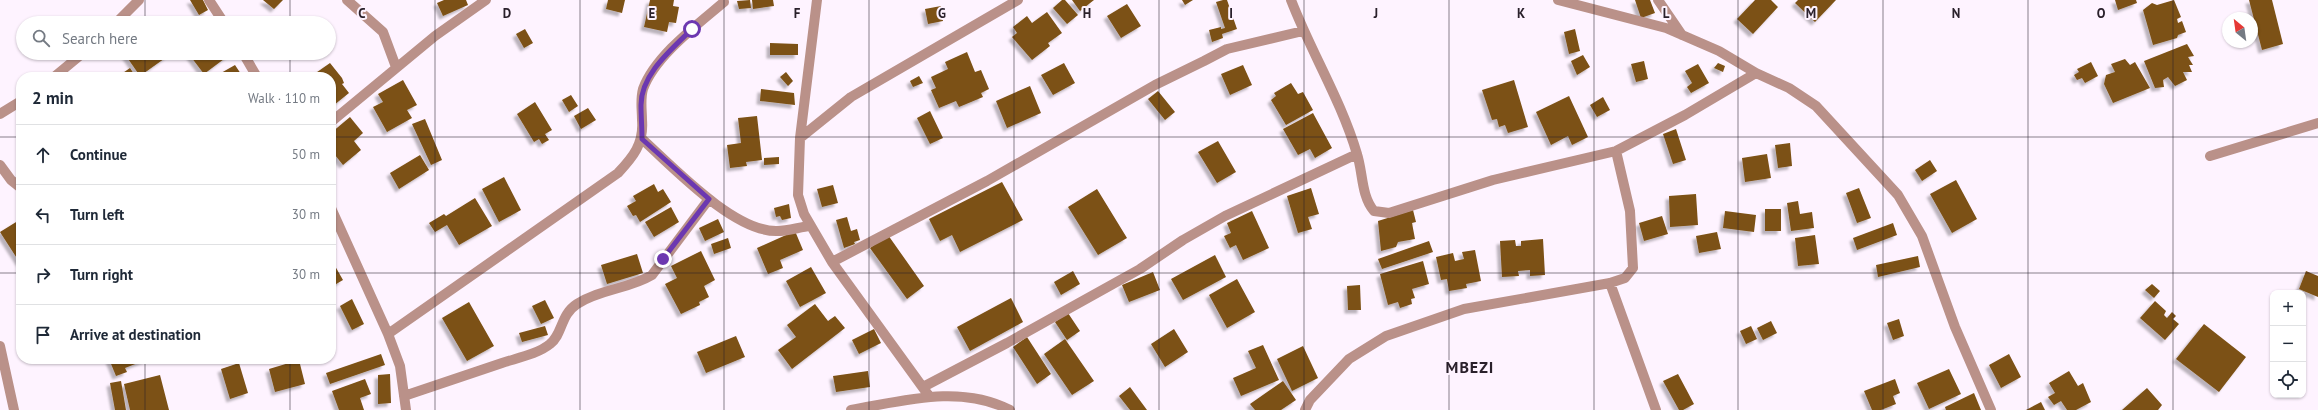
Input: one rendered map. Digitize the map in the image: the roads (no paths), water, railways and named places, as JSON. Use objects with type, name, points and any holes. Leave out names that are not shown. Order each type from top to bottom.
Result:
[{"type":"street","points":[[123,16],[139,0]]},
{"type":"street","points":[[209,0],[219,16]]},
{"type":"street","points":[[347,0],[383,32],[396,67]]},
{"type":"street","points":[[336,118],[435,36],[486,0]]},
{"type":"street","points":[[817,0],[800,138],[798,195],[804,214],[810,226],[832,262],[929,396]]},
{"type":"street","points":[[800,138],[851,97],[1018,0]]},
{"type":"street","points":[[1291,0],[1303,31],[1335,96],[1357,154],[1368,204],[1374,211],[1389,213],[1493,180],[1616,151],[1684,115],[1756,73]]},
{"type":"street","points":[[1658,0],[1682,35]]},
{"type":"street","points":[[1565,1],[1666,28],[1719,51],[1756,73],[1789,88],[1816,106],[1898,195],[1922,236],[1955,327],[1991,410]]},
{"type":"street","points":[[388,334],[618,173],[635,155],[642,139],[640,104],[643,90],[650,77],[665,56],[724,2]]},
{"type":"street","points":[[832,262],[987,181],[1155,85],[1227,49],[1303,31]]},
{"type":"street","points":[[60,72],[74,60]]},
{"type":"street","points":[[247,60],[254,72]]},
{"type":"street","points":[[0,114],[16,104]]},
{"type":"street","points":[[2210,156],[2318,122]]},
{"type":"street","points":[[642,139],[709,199],[753,226],[776,231],[810,226]]},
{"type":"street","points":[[1304,410],[1310,400],[1349,359],[1386,336],[1464,309],[1610,283],[1625,278],[1633,268],[1630,211],[1616,151]]},
{"type":"street","points":[[923,387],[1007,343],[1140,269],[1183,240],[1225,216],[1357,154]]},
{"type":"street","points":[[0,165],[11,180],[16,184]]},
{"type":"street","points":[[404,396],[524,356],[550,344],[568,312],[576,305],[597,293],[640,282],[652,274],[709,199]]},
{"type":"street","points":[[336,219],[388,334],[400,366],[406,410]]},
{"type":"street","points":[[1610,283],[1656,410]]},
{"type":"street","points":[[0,346],[14,410]]},
{"type":"street","points":[[851,410],[929,396],[977,397],[1010,410]]},
{"type":"district","name":"MBEZI","points":[[1470,367]]}]
